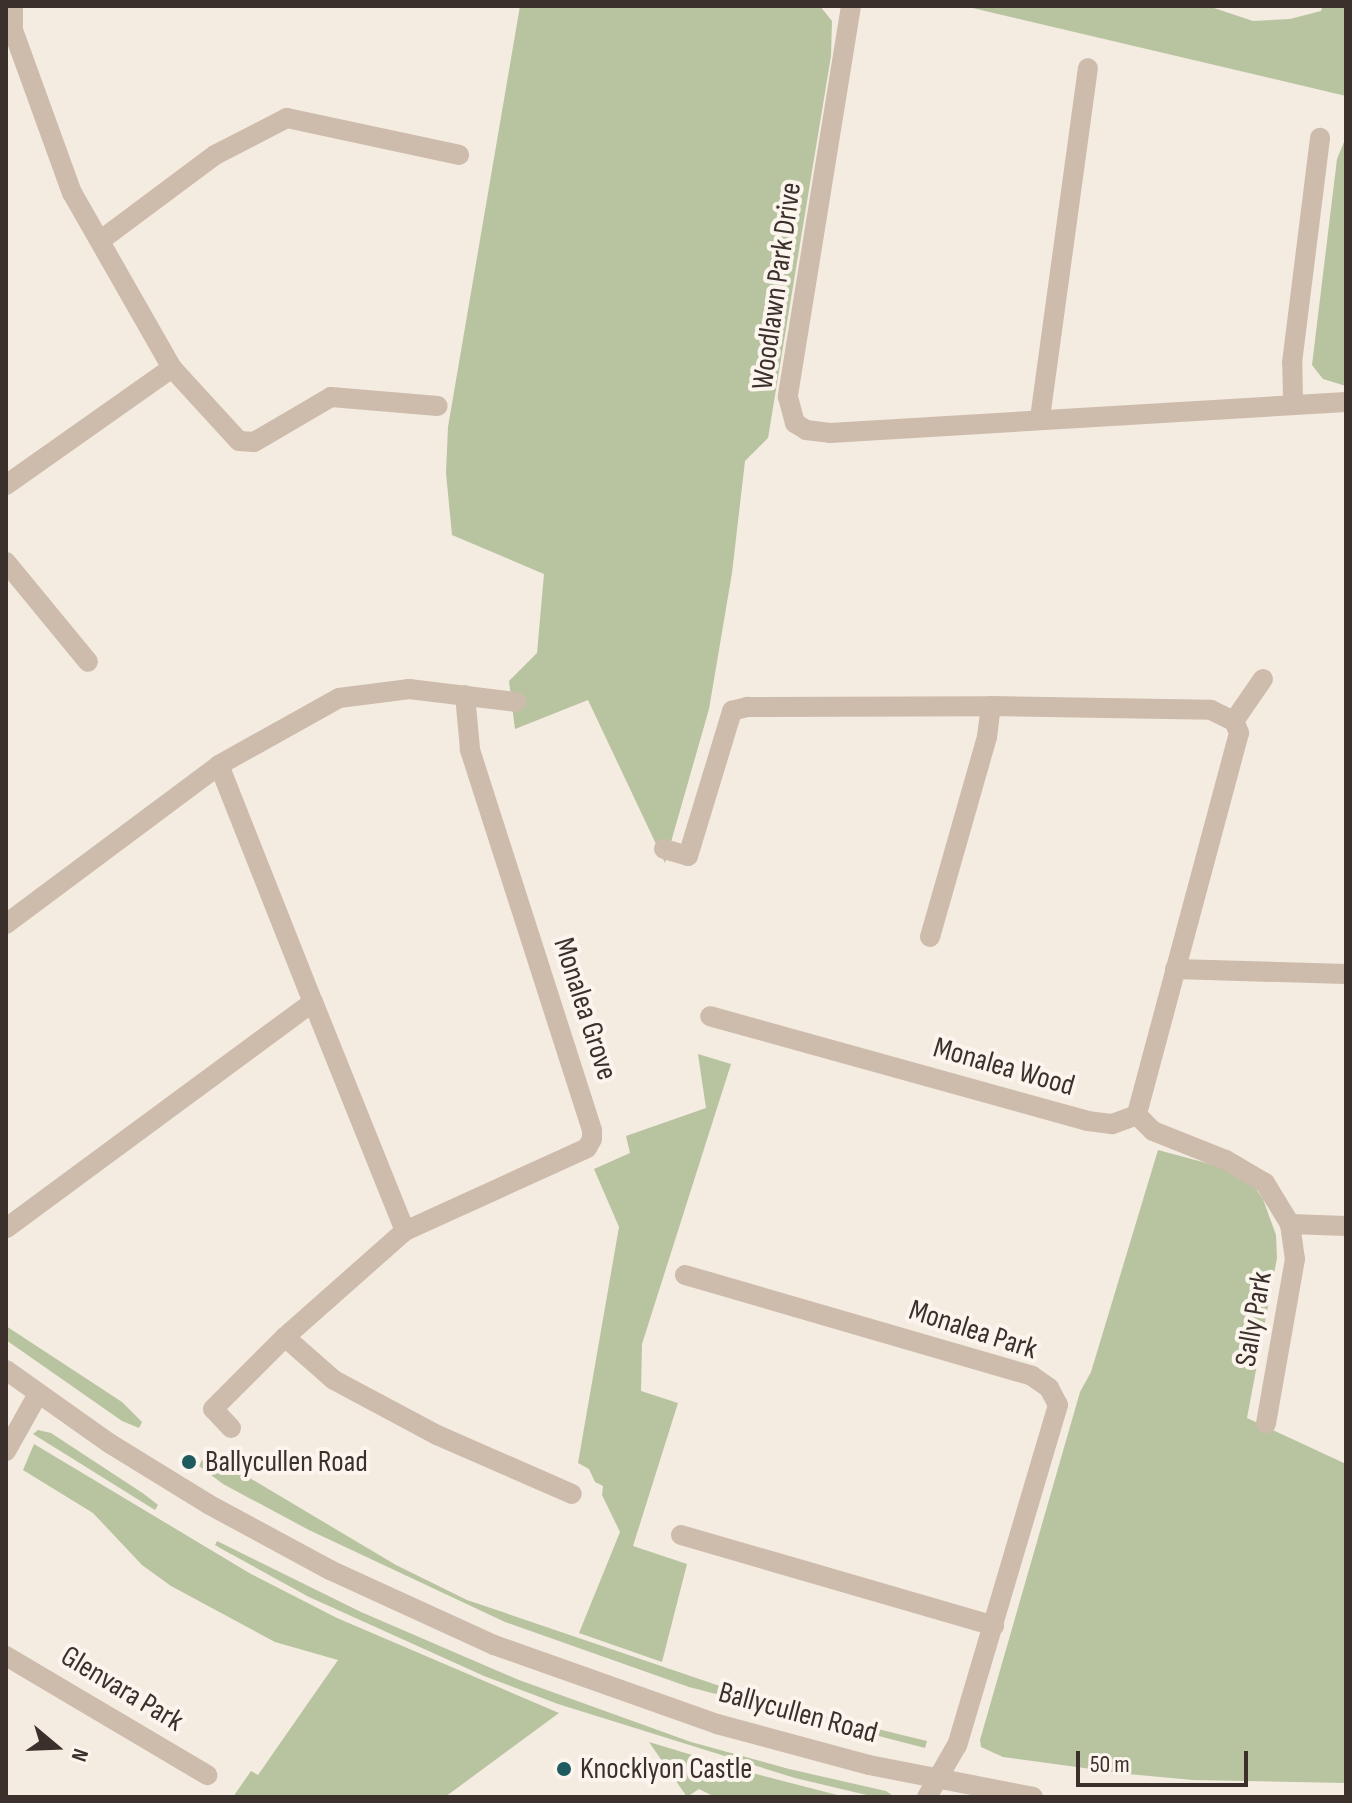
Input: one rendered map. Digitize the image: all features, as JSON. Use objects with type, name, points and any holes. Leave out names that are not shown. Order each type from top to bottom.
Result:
[{"type":"street","points":[[13,6],[13,30],[72,193],[172,368],[239,441],[254,442],[331,397],[438,406]]},
{"type":"street","name":"Woodlawn Park Drive","points":[[851,6],[788,397],[789,411],[795,423],[806,430],[830,433],[1293,402],[1346,402]]},
{"type":"street","points":[[1040,418],[1088,68]]},
{"type":"street","points":[[101,240],[215,155],[287,118],[459,155]]},
{"type":"street","points":[[1293,402],[1292,363],[1320,138]]},
{"type":"street","points":[[6,485],[172,368]]},
{"type":"street","points":[[6,562],[88,662]]},
{"type":"street","points":[[1137,1115],[1238,744],[1234,721],[1263,679]]},
{"type":"street","points":[[6,924],[219,765],[339,698],[409,689],[516,702]]},
{"type":"street","name":"Monalea Grove","points":[[231,1428],[213,1409],[285,1337],[405,1231],[587,1148],[592,1139],[592,1130],[470,749],[465,695]]},
{"type":"street","points":[[664,849],[688,856],[732,711],[747,707],[991,706],[1211,710],[1234,721]]},
{"type":"street","points":[[930,937],[987,737],[991,706]]},
{"type":"street","points":[[219,765],[405,1231]]},
{"type":"street","points":[[1175,969],[1346,974]]},
{"type":"street","points":[[6,1228],[313,1002]]},
{"type":"street","name":"Monalea Wood","points":[[710,1016],[1088,1121],[1112,1124],[1137,1115]]},
{"type":"street","name":"Sally Park","points":[[1137,1115],[1153,1131],[1226,1160],[1265,1183],[1290,1224],[1295,1259],[1266,1423]]},
{"type":"street","points":[[1290,1224],[1346,1226]]},
{"type":"street","name":"Monalea Park","points":[[685,1275],[1032,1376],[1049,1388],[1058,1405],[952,1759],[932,1788]]},
{"type":"street","points":[[285,1337],[306,1359],[360,1394],[437,1435],[572,1494]]},
{"type":"street","name":"Ballycullen Road","points":[[6,1370],[146,1467],[245,1524],[330,1570],[494,1645],[717,1724],[932,1788],[1033,1797]]},
{"type":"street","points":[[6,1451],[14,1430],[38,1394]]},
{"type":"street","points":[[681,1535],[994,1626]]},
{"type":"street","name":"Glenvara Park","points":[[6,1656],[207,1775]]},
{"type":"green space","points":[[520,6],[820,6],[832,21],[831,56],[768,438],[745,461],[732,573],[709,709],[665,863],[588,700],[515,729],[509,681],[537,653],[544,574],[452,535],[446,473],[448,427]]},
{"type":"green space","points":[[964,6],[1208,6],[1253,21],[1290,19],[1321,11],[1322,8],[1346,6],[1346,96]]},
{"type":"green space","points":[[1346,137],[1346,386],[1323,379],[1312,365],[1337,159]]},
{"type":"green space","points":[[698,1054],[731,1064],[642,1344],[641,1391],[678,1403],[633,1546],[687,1564],[662,1662],[579,1633],[620,1532],[602,1495],[603,1486],[595,1482],[589,1469],[578,1463],[619,1227],[594,1169],[630,1153],[626,1136],[706,1108]]},
{"type":"green space","points":[[1158,1150],[1221,1167],[1254,1186],[1263,1199],[1276,1235],[1277,1258],[1247,1418],[1346,1464],[1346,1783],[1193,1780],[1128,1774],[1003,1757],[981,1747],[980,1740],[1080,1392],[1091,1372]]},
{"type":"green space","points":[[6,1326],[122,1402],[142,1422],[139,1428],[122,1421],[6,1340]]},
{"type":"green space","points":[[38,1430],[51,1433],[144,1494],[158,1505],[155,1510],[33,1434]]},
{"type":"green space","points":[[34,1444],[251,1574],[337,1618],[559,1713],[445,1797],[233,1797],[251,1771],[258,1775],[338,1660],[275,1642],[171,1586],[142,1565],[93,1513],[23,1470]]},
{"type":"green space","points":[[202,1460],[243,1474],[396,1565],[467,1600],[770,1703],[927,1741],[925,1748],[689,1687],[505,1622],[309,1530],[223,1484],[199,1466]]},
{"type":"green space","points":[[217,1541],[361,1612],[519,1680],[691,1742],[886,1791],[895,1797],[875,1797],[795,1778],[558,1704],[484,1676],[309,1597],[215,1545]]},
{"type":"green space","points":[[649,1742],[845,1797],[715,1797],[699,1789],[687,1797]]},
{"type":"place","name":"Ballycullen Road","points":[[189,1462]]},
{"type":"place","name":"Knocklyon Castle","points":[[564,1769]]}]
